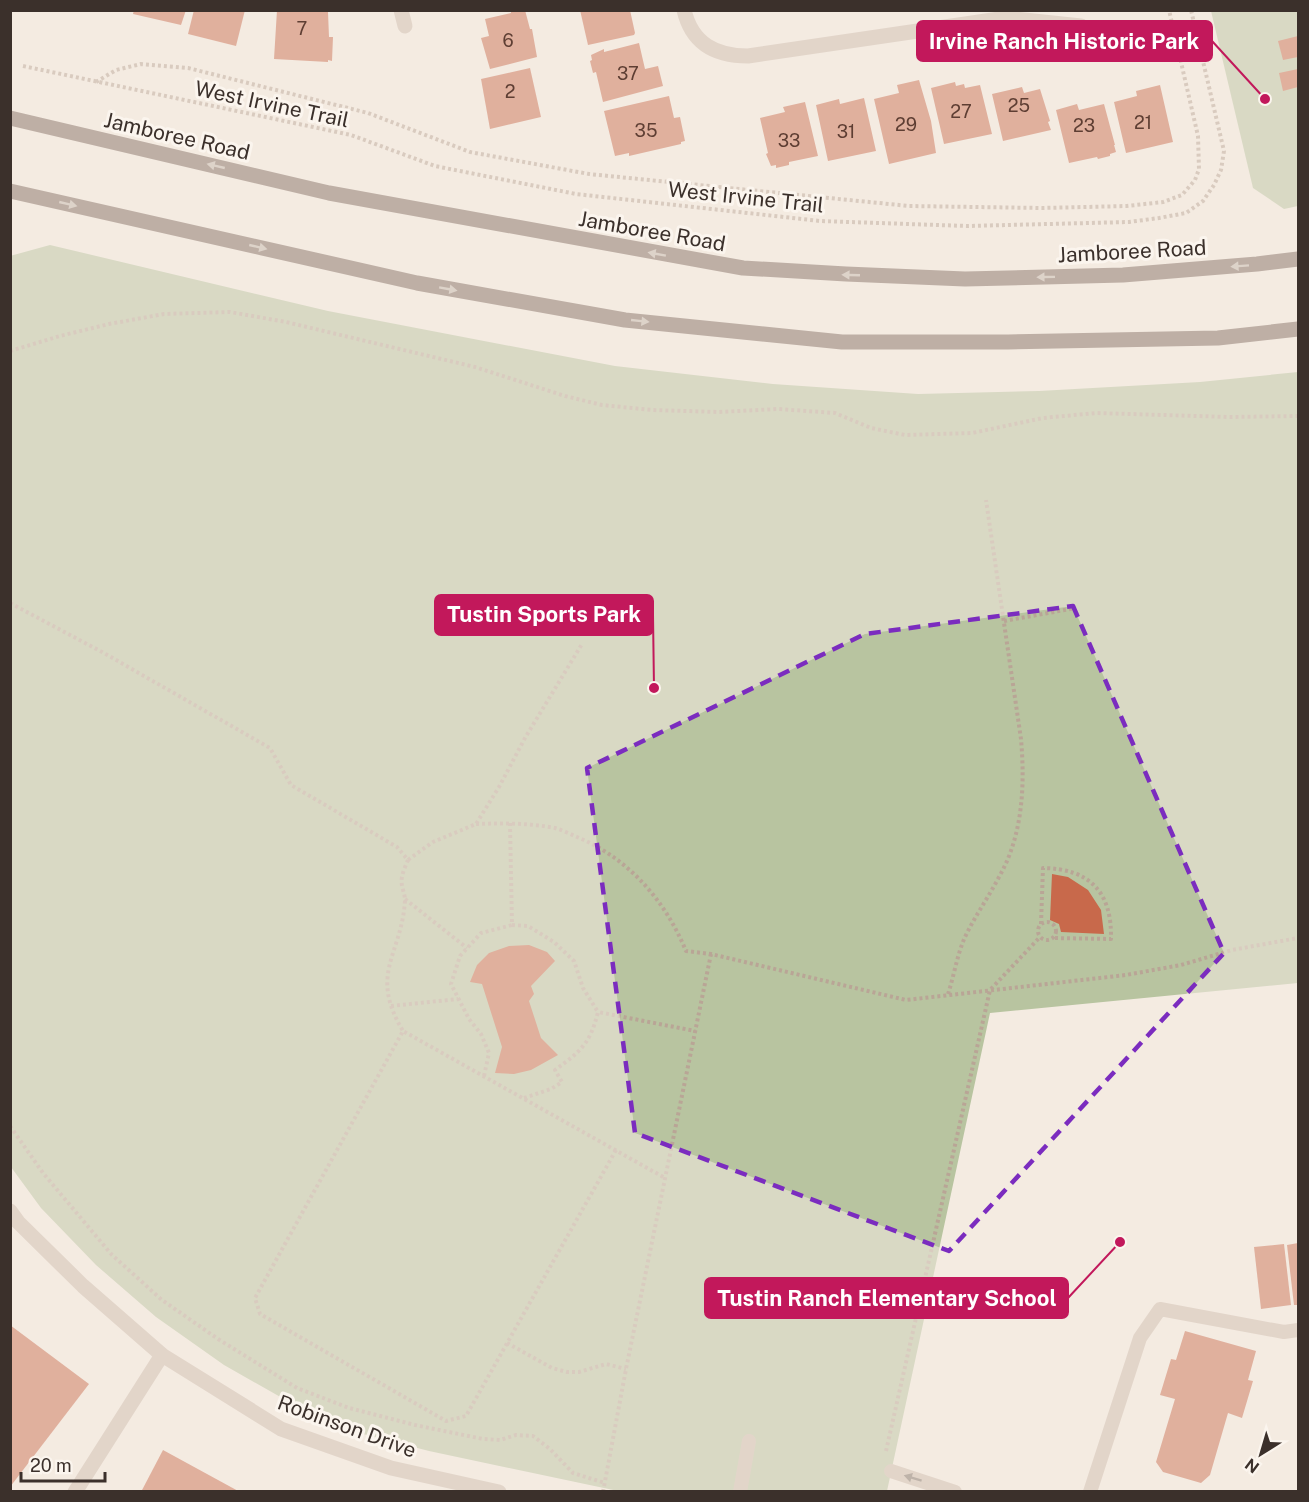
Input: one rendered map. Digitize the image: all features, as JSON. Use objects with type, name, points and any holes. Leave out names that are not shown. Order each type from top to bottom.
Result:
[{"type":"main road","name":"Jamboree Road","points":[[10,118],[328,193],[743,268],[965,279],[1123,275],[1299,259]]},
{"type":"main road","points":[[10,191],[417,283],[625,320],[842,342],[1218,338],[1299,329]]},
{"type":"street","points":[[684,10],[687,22],[698,38],[713,50],[730,56],[748,56],[1006,18],[1081,26]]},
{"type":"street","name":"Robinson Drive","points":[[10,1211],[18,1222],[82,1286],[162,1355],[281,1429],[391,1468],[499,1491]]},
{"type":"street","points":[[75,1491],[162,1355]]},
{"type":"lane","points":[[1090,1491],[1140,1338],[1160,1309],[1284,1332],[1299,1330]]},
{"type":"lane","points":[[740,1491],[749,1441]]},
{"type":"lane","points":[[891,1471],[933,1488],[955,1491]]},
{"type":"path","name":"West Irvine Trail","points":[[95,82],[116,70],[141,64],[188,68],[368,113],[470,152],[589,174],[909,206],[1042,208],[1127,206],[1163,202],[1182,195],[1195,180],[1199,169],[1198,136],[1169,10]]},
{"type":"path","name":"West Irvine Trail","points":[[23,66],[351,135],[435,166],[576,194],[820,221],[967,226],[1128,222],[1186,213],[1203,201],[1221,170],[1224,151],[1191,10]]},
{"type":"path","points":[[10,351],[60,336],[164,314],[230,312],[286,322],[475,367],[565,396],[602,405],[652,410],[719,412],[778,409],[835,413],[871,428],[905,435],[972,433],[1043,418],[1096,413],[1230,417],[1299,416]]},
{"type":"path","points":[[948,994],[964,939],[1001,876],[1015,837],[1022,805],[1024,773],[1021,739],[986,500]]},
{"type":"path","points":[[10,603],[102,652],[270,748],[291,785],[397,847],[408,860]]},
{"type":"path","points":[[1004,621],[1076,608]]},
{"type":"path","points":[[476,824],[582,644]]},
{"type":"path","points":[[510,823],[512,925]]},
{"type":"path","points":[[665,1178],[403,1030],[392,1013],[386,987],[389,962],[398,936],[405,899],[401,879],[408,860],[433,842],[476,824],[510,823],[557,828],[596,845],[638,876],[663,906],[686,951],[711,954],[906,1000],[1126,975],[1181,965],[1232,950],[1299,938]]},
{"type":"path","points":[[1043,868],[1062,868],[1080,875],[1095,886],[1106,902],[1111,920],[1111,939],[1053,938],[1049,940],[1040,937],[1038,933],[1041,924],[1043,868]]},
{"type":"path","points":[[405,899],[467,948]]},
{"type":"path","points":[[1041,924],[1046,922],[1054,925],[1056,929],[1053,938]]},
{"type":"path","points":[[484,1076],[489,1053],[481,1034],[451,984],[460,956],[481,933],[512,925],[528,926],[554,942],[574,961],[583,988],[598,1012],[593,1034],[573,1056],[555,1070],[562,1082],[551,1089],[523,1098]]},
{"type":"path","points":[[885,1457],[990,990],[1040,937]]},
{"type":"path","points":[[603,1491],[711,954]]},
{"type":"path","points":[[391,1006],[458,999]]},
{"type":"path","points":[[598,1012],[695,1030]]},
{"type":"path","points":[[403,1030],[255,1298],[260,1314],[446,1421],[466,1416],[616,1150]]},
{"type":"path","points":[[10,1126],[43,1173],[112,1255],[162,1300],[218,1339],[297,1388],[349,1408],[483,1439],[500,1440],[516,1435],[534,1436],[573,1473],[605,1483]]},
{"type":"path","points":[[507,1343],[552,1368],[567,1372],[579,1372],[606,1364],[626,1369]]},
{"type":"highlighted area","points":[[1073,606],[1224,953],[949,1251],[635,1133],[587,768],[865,634]]},
{"type":"green space","points":[[1211,11],[1298,11],[1298,206],[1284,209],[1253,188]]},
{"type":"green space","points":[[50,245],[328,311],[615,366],[773,384],[918,394],[1039,391],[1200,382],[1298,372],[1298,983],[990,1013],[887,1491],[618,1491],[429,1451],[363,1434],[298,1407],[224,1365],[156,1317],[96,1265],[41,1208],[11,1167],[10,256]]},
{"type":"building","points":[[134,10],[186,10],[181,25],[133,14]]},
{"type":"building","points":[[194,10],[245,10],[236,46],[188,34]]},
{"type":"building","points":[[277,10],[328,12],[329,37],[333,37],[332,61],[274,59]]},
{"type":"building","points":[[511,10],[525,10],[530,29],[532,29],[537,57],[490,69],[481,38],[489,36],[485,19],[511,13]]},
{"type":"building","points":[[580,10],[630,10],[635,33],[588,45]]},
{"type":"building","points":[[1298,36],[1298,57],[1283,60],[1278,41]]},
{"type":"building","points":[[639,43],[645,69],[658,66],[663,86],[603,102],[596,72],[593,73],[591,55],[604,49],[604,52]]},
{"type":"building","points":[[530,68],[541,117],[490,129],[481,79]]},
{"type":"building","points":[[1298,69],[1298,87],[1283,91],[1279,73]]},
{"type":"building","points":[[919,80],[931,121],[936,153],[889,164],[874,99],[899,93],[897,85]]},
{"type":"building","points":[[955,82],[956,86],[964,84],[965,88],[980,85],[992,134],[944,144],[931,88]]},
{"type":"building","points":[[1160,85],[1173,142],[1126,153],[1114,102],[1137,96],[1136,91]]},
{"type":"building","points":[[1022,87],[1024,93],[1040,89],[1051,130],[1003,141],[992,94]]},
{"type":"building","points":[[669,96],[674,118],[680,117],[685,141],[681,144],[629,156],[629,153],[615,156],[604,111]]},
{"type":"building","points":[[864,98],[876,151],[828,161],[816,105],[839,99],[840,104]]},
{"type":"building","points":[[805,102],[818,156],[789,162],[789,165],[776,168],[776,165],[771,166],[766,154],[768,153],[760,118],[785,112],[783,107]]},
{"type":"building","points":[[1077,104],[1079,110],[1104,104],[1116,152],[1098,159],[1097,157],[1069,163],[1056,110]]},
{"type":"building","points":[[1052,874],[1068,877],[1088,890],[1101,910],[1104,934],[1061,932],[1059,924],[1050,920]]},
{"type":"building","points":[[529,945],[547,952],[555,961],[531,986],[534,994],[529,1001],[541,1038],[558,1055],[531,1070],[514,1074],[495,1073],[502,1047],[482,984],[470,982],[477,965],[489,953],[509,946]]},
{"type":"building","points":[[1298,1243],[1298,1305],[1294,1305],[1287,1245]]},
{"type":"building","points":[[1284,1244],[1291,1305],[1261,1309],[1254,1247]]},
{"type":"building","points":[[10,1325],[89,1384],[10,1487]]},
{"type":"building","points":[[1185,1331],[1256,1351],[1248,1380],[1253,1381],[1242,1418],[1228,1413],[1210,1475],[1201,1483],[1163,1472],[1156,1462],[1175,1399],[1160,1395],[1171,1359],[1176,1360]]},
{"type":"building","points":[[163,1450],[240,1492],[141,1492]]},
{"type":"place","name":"Irvine Ranch Historic Park","points":[[1265,99]]},
{"type":"place","name":"Tustin Sports Park","points":[[654,688]]},
{"type":"place","name":"Tustin Ranch Elementary School","points":[[1120,1242]]}]
